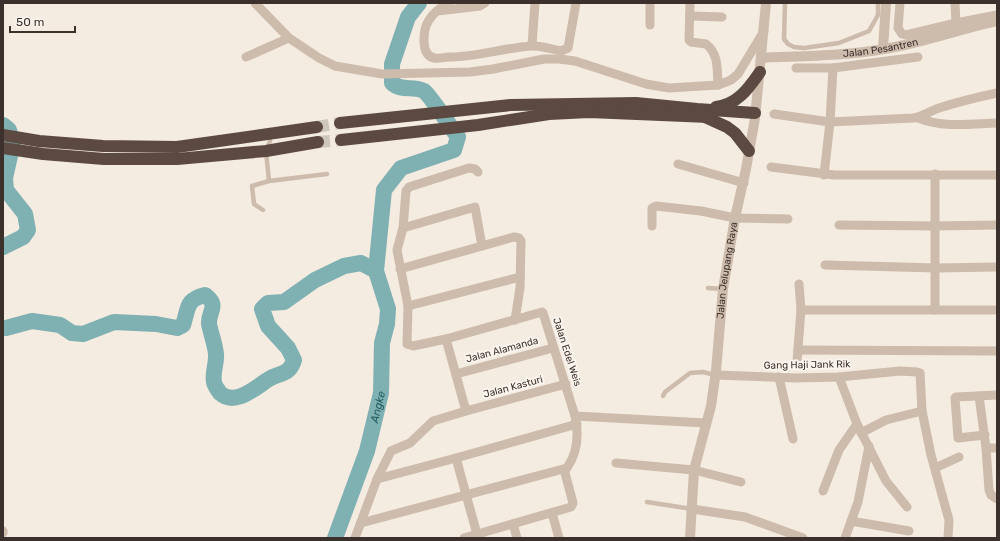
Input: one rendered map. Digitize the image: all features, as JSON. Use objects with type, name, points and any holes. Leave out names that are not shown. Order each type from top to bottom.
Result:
[{"type":"highway","points":[[701,113],[725,105],[737,99],[748,88],[760,72]]},
{"type":"highway","points":[[340,123],[511,105],[636,103],[701,113],[735,133],[749,151]]},
{"type":"highway","points":[[342,140],[478,125],[549,114],[589,112],[755,115]]},
{"type":"highway","points":[[3,135],[39,141],[103,146],[177,147],[317,127]]},
{"type":"highway","points":[[3,148],[43,154],[104,159],[177,159],[266,151],[318,142]]},
{"type":"street","points":[[255,3],[289,38],[319,58],[335,66],[382,74],[470,72],[544,59],[559,59],[575,62],[646,84],[669,88],[718,85],[730,80],[738,74],[764,30]]},
{"type":"street","points":[[449,3],[435,12],[425,29],[424,42],[427,53],[434,58],[482,54],[532,45],[561,51],[568,48],[576,3]]},
{"type":"street","points":[[435,12],[480,6],[485,3]]},
{"type":"street","points":[[532,45],[536,3]]},
{"type":"street","points":[[650,3],[650,25]]},
{"type":"street","points":[[690,3],[689,40],[691,42],[706,44],[714,51],[718,85]]},
{"type":"street","name":"Jalan Jelupang Raya","points":[[690,538],[694,470],[711,406],[722,289],[744,183],[755,115],[762,58],[766,3]]},
{"type":"street","points":[[883,50],[886,3]]},
{"type":"street","points":[[900,3],[898,28],[902,34],[906,35],[997,15]]},
{"type":"street","points":[[955,3],[956,23]]},
{"type":"street","points":[[690,16],[722,17]]},
{"type":"street","name":"Jalan Pesantren","points":[[762,58],[832,55],[883,50],[919,42],[980,24],[997,21]]},
{"type":"street","points":[[246,57],[289,38]]},
{"type":"street","points":[[796,68],[833,68],[918,57]]},
{"type":"street","points":[[824,175],[830,122],[833,68]]},
{"type":"street","points":[[918,118],[930,111],[948,105],[997,92]]},
{"type":"street","points":[[774,114],[830,122],[918,118],[942,125],[997,124]]},
{"type":"street","points":[[678,164],[744,183]]},
{"type":"street","points":[[771,167],[824,175],[997,175]]},
{"type":"street","points":[[478,172],[475,169],[469,168],[407,188],[403,228],[397,250],[408,306],[520,277]]},
{"type":"street","points":[[935,174],[935,310]]},
{"type":"street","points":[[652,226],[652,208],[656,206],[701,210],[736,218],[788,219]]},
{"type":"street","points":[[403,228],[475,207],[482,246]]},
{"type":"street","points":[[839,225],[997,225]]},
{"type":"street","points":[[400,269],[482,246],[519,238],[521,241],[520,277],[515,320]]},
{"type":"street","points":[[825,265],[936,268],[997,267]]},
{"type":"street","points":[[796,361],[801,310],[800,284]]},
{"type":"street","name":"Jalan Edel Weis","points":[[408,306],[407,344],[409,346],[446,339],[543,313],[576,420],[578,439],[575,452],[567,468],[564,469]]},
{"type":"street","points":[[801,310],[997,310]]},
{"type":"street","points":[[446,339],[466,411]]},
{"type":"street","name":"Jalan Alamanda","points":[[456,374],[553,348]]},
{"type":"street","points":[[798,350],[997,350]]},
{"type":"street","name":"Gang Haji Jank Rik","points":[[715,375],[779,378],[839,377],[900,371],[917,372],[920,373],[921,376],[922,412]]},
{"type":"street","points":[[839,377],[861,433],[886,481],[907,507]]},
{"type":"street","points":[[779,378],[793,439]]},
{"type":"street","name":"Jalan Kasturi","points":[[355,538],[377,479],[391,451],[410,443],[433,421],[566,384]]},
{"type":"street","points":[[985,435],[959,438],[957,436],[955,398],[997,395]]},
{"type":"street","points":[[979,396],[985,435],[989,490],[991,495],[997,498]]},
{"type":"street","points":[[861,433],[886,420],[922,412],[949,520],[948,538]]},
{"type":"street","points":[[377,479],[456,458],[576,420],[706,423]]},
{"type":"street","points":[[823,491],[838,450],[857,424]]},
{"type":"street","points":[[845,538],[858,502],[869,446]]},
{"type":"street","points":[[986,448],[997,448]]},
{"type":"street","points":[[935,468],[959,457]]},
{"type":"street","points":[[456,458],[467,494],[477,536]]},
{"type":"street","points":[[616,463],[694,470],[741,482]]},
{"type":"street","points":[[361,523],[564,469],[573,503],[571,507],[477,536],[464,538]]},
{"type":"street","points":[[692,509],[745,517],[803,538]]},
{"type":"street","points":[[552,513],[559,538]]},
{"type":"street","points":[[851,521],[909,531]]},
{"type":"street","points":[[513,524],[517,538]]},
{"type":"lane","points":[[784,3],[784,39],[788,44],[794,47],[804,48],[839,43],[868,31],[878,16],[878,3]]},
{"type":"lane","points":[[269,134],[270,141],[266,151],[269,181]]},
{"type":"lane","points":[[263,210],[254,204],[252,186],[269,181],[327,174]]},
{"type":"lane","points":[[708,288],[722,289]]},
{"type":"lane","points":[[663,396],[665,392],[690,373],[703,372],[715,375]]},
{"type":"lane","points":[[647,502],[692,509]]},
{"type":"waterway","name":"Angke","points":[[335,538],[367,451],[381,393],[382,343],[387,324],[388,309],[376,271],[384,190],[401,168],[454,150],[458,137],[436,105],[424,91],[416,88],[404,88],[396,86],[392,83],[392,64],[408,17],[419,3]]},
{"type":"waterway","points":[[3,125],[9,130],[13,143],[5,178],[6,190],[25,214],[28,230],[23,237],[3,247]]},
{"type":"waterway","points":[[3,328],[32,321],[60,325],[72,333],[83,334],[114,322],[156,324],[177,328],[183,325],[187,309],[191,302],[194,299],[205,295],[212,302],[213,306],[209,324],[216,354],[214,383],[220,393],[226,397],[239,397],[252,391],[269,379],[290,369],[294,360],[288,348],[268,326],[262,309],[268,303],[284,302],[315,280],[344,266],[361,263],[376,271]]},
{"type":"tunnel","points":[[317,127],[340,123]]},
{"type":"tunnel","points":[[318,142],[341,140]]}]
